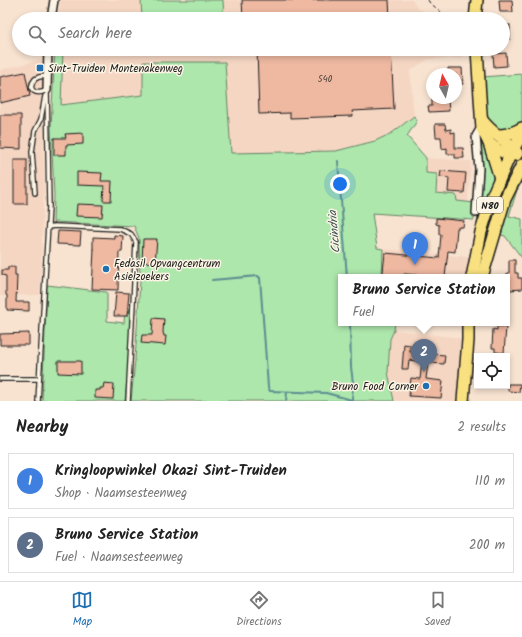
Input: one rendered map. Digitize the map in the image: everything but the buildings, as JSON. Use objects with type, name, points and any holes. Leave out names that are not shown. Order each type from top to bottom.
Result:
[{"type":"main road","points":[[470,0],[473,12]]},
{"type":"main road","points":[[476,12],[477,0]]},
{"type":"main road","points":[[478,56],[483,125],[500,178]]},
{"type":"main road","points":[[483,125],[498,135],[515,152]]},
{"type":"main road","points":[[498,135],[514,133],[522,128]]},
{"type":"main road","name":"N80","points":[[472,274],[478,232],[500,178],[515,152],[522,134]]},
{"type":"main road","points":[[489,143],[498,150],[515,152]]},
{"type":"main road","points":[[505,199],[515,152]]},
{"type":"main road","name":"N80","points":[[483,274],[505,199],[522,165]]},
{"type":"main road","points":[[463,401],[468,326]]},
{"type":"main road","points":[[468,340],[472,326]]},
{"type":"street","points":[[52,12],[54,0]]},
{"type":"street","points":[[47,90],[48,56]]},
{"type":"street","points":[[476,213],[479,169],[476,136],[483,125]]},
{"type":"lane","points":[[47,76],[39,77],[32,82],[32,89],[34,92],[38,94],[47,90]]},
{"type":"lane","points":[[35,193],[32,152],[35,131],[41,119],[47,90]]},
{"type":"lane","points":[[38,401],[49,207],[47,90]]},
{"type":"lane","points":[[48,227],[120,229],[131,234],[136,242],[128,401]]},
{"type":"lane","points":[[0,379],[39,379]]},
{"type":"path","points":[[428,0],[441,12]]},
{"type":"shaded area","points":[[60,0],[141,0],[142,12],[59,12]]},
{"type":"shaded area","points":[[223,0],[412,0],[418,9],[427,12],[224,12]]},
{"type":"shaded area","points":[[63,56],[463,56],[463,58],[428,59],[410,71],[414,116],[392,133],[375,141],[336,151],[231,153],[225,63],[143,62],[143,95],[60,105]]},
{"type":"shaded area","points":[[43,59],[44,186],[40,295],[0,296],[0,70]]},
{"type":"shaded area","points":[[426,158],[471,161],[468,202],[457,201],[456,195],[436,193],[437,174],[426,173]]},
{"type":"shaded area","points":[[383,249],[469,257],[466,274],[382,274]]},
{"type":"shaded area","points":[[394,330],[461,338],[456,401],[394,401],[388,372],[390,339]]},
{"type":"green space","points":[[141,0],[223,0],[224,12],[142,12]]},
{"type":"green space","points":[[55,56],[63,56],[61,105],[143,95],[143,62],[225,62],[231,153],[336,151],[375,141],[392,133],[414,116],[417,121],[407,136],[426,158],[426,173],[437,174],[436,193],[456,195],[457,201],[475,203],[474,220],[372,213],[377,248],[383,249],[382,274],[338,274],[338,326],[395,326],[390,339],[388,372],[394,401],[131,401],[140,281],[139,238],[134,226],[53,222],[54,196],[51,127]]},
{"type":"green space","points":[[522,74],[522,122],[519,126],[500,131],[486,122],[482,77]]},
{"type":"green space","points":[[482,135],[495,177],[480,226],[477,226],[481,167],[479,137]]},
{"type":"green space","points":[[512,163],[496,207],[497,215],[483,263],[477,262],[489,213]]},
{"type":"green space","points":[[522,171],[522,182],[517,190],[509,216],[522,219],[522,258],[505,236],[498,234],[515,186]]},
{"type":"green space","points":[[47,285],[107,292],[107,321],[124,323],[125,310],[130,309],[129,360],[125,401],[42,401]]},
{"type":"waterway","name":"Cicindria","points":[[338,161],[347,274]]},
{"type":"waterway","points":[[212,280],[258,276],[260,278],[268,387],[270,391],[326,393],[352,400]]},
{"type":"waterway","name":"Cicindria","points":[[350,326],[353,383],[352,400]]},
{"type":"waterway","points":[[286,401],[287,392]]},
{"type":"place","name":"Sint-Truiden Montenakenweg","points":[[40,68]]},
{"type":"place","name":"Kringloopwinkel Okazi Sint-Truiden","points":[[415,265]]},
{"type":"place","name":"Fedasil Opvangcentrum Asielzoekers","points":[[106,269]]},
{"type":"place","name":"Bruno Service Station","points":[[424,372]]},
{"type":"place","name":"Bruno Food Corner","points":[[426,386]]}]
